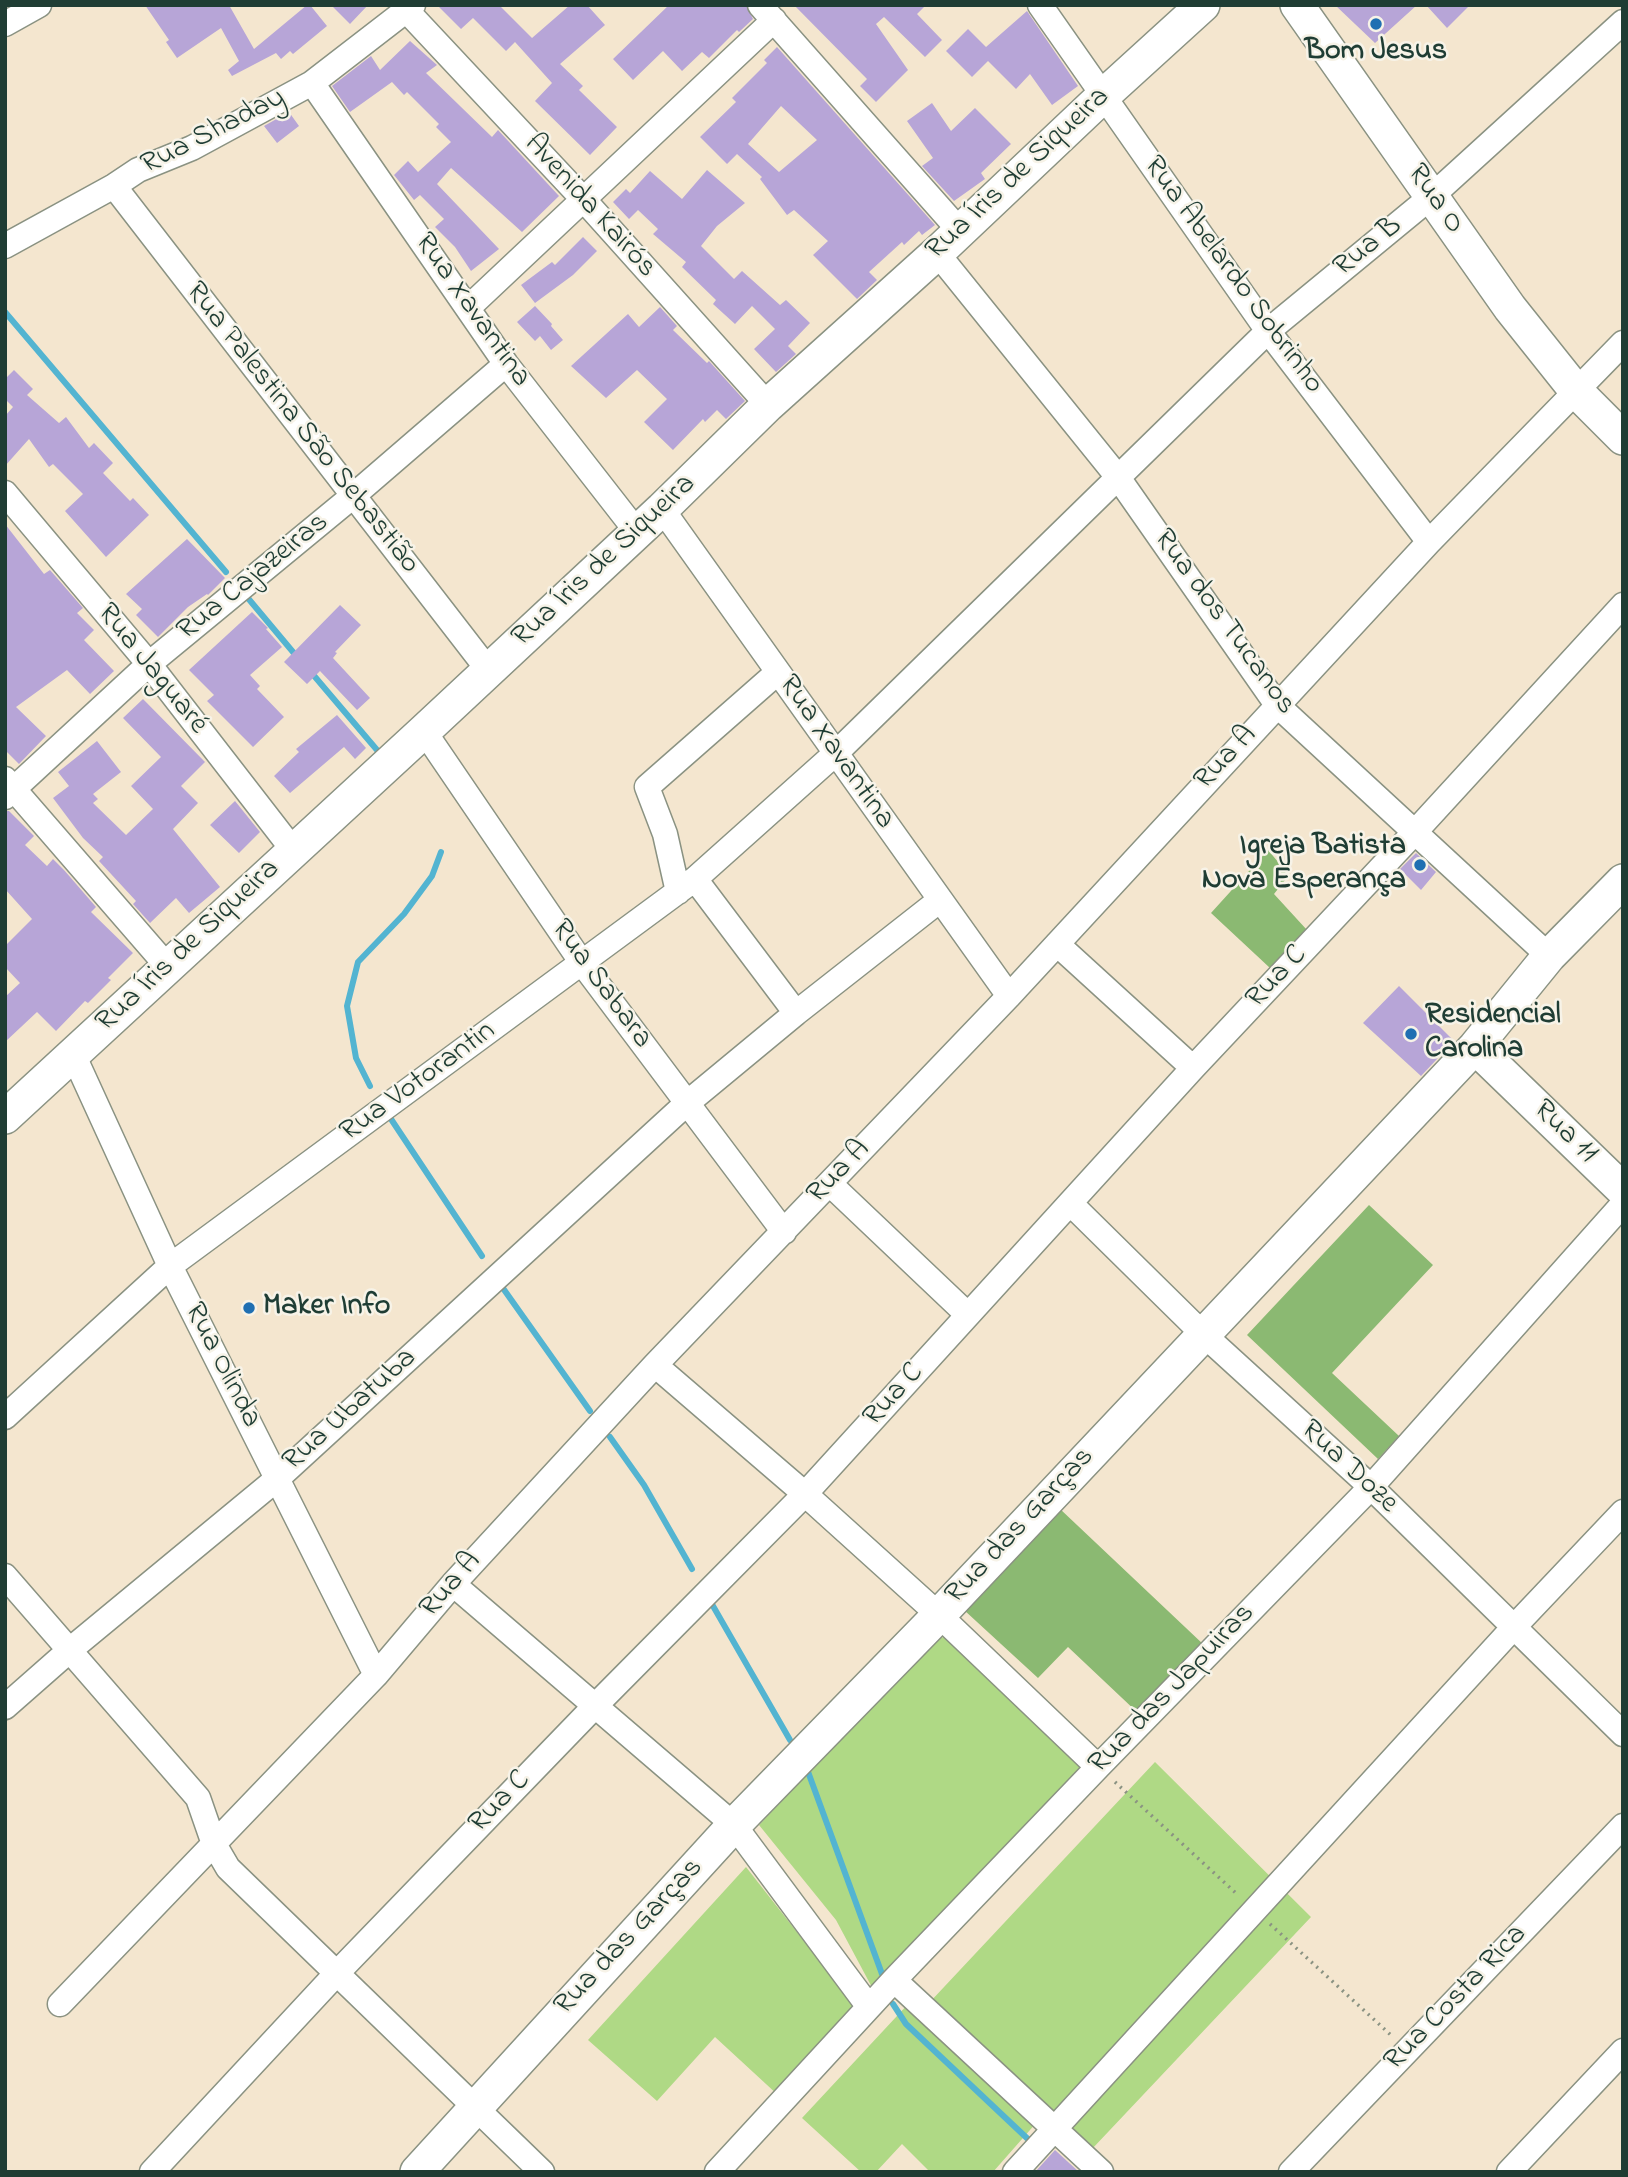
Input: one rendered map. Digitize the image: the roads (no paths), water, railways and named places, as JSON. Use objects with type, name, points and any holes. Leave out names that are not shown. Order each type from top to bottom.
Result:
[{"type":"street","points":[[5,24],[39,5]]},
{"type":"street","name":"Rua Abelardo Sobrinho","points":[[1040,5],[1268,331],[1429,542]]},
{"type":"street","name":"Rua Íris de Siqueira","points":[[5,1117],[424,732],[637,533],[768,405],[1203,5]]},
{"type":"street","name":"Rua O","points":[[1297,5],[1510,308],[1577,392],[1623,438]]},
{"type":"street","name":"Rua Shaday","points":[[5,246],[138,170],[191,148],[312,83],[410,8]]},
{"type":"street","name":"Avenida Kairós","points":[[410,8],[768,405]]},
{"type":"street","points":[[468,308],[584,200],[767,13]]},
{"type":"street","name":"Rua dos Tucanos","points":[[767,13],[948,242],[1117,476],[1277,705],[1549,956]]},
{"type":"street","name":"Rua B","points":[[1117,476],[1268,331],[1432,196],[1623,22]]},
{"type":"street","name":"Rua Xavantina","points":[[312,83],[506,364],[637,533]]},
{"type":"street","name":"Rua Palestina São Sebastião","points":[[114,186],[489,671]]},
{"type":"street","name":"Rua A","points":[[60,2004],[376,1675],[453,1584],[655,1365],[1009,996],[1429,542],[1623,343]]},
{"type":"street","name":"Rua Cajazeiras","points":[[8,788],[149,664],[353,496],[506,364]]},
{"type":"street","points":[[836,753],[1117,476]]},
{"type":"street","name":"Rua Jaguaré","points":[[5,493],[149,664],[293,850]]},
{"type":"street","name":"Rua Xavantina","points":[[662,509],[1009,996]]},
{"type":"street","name":"Rua C","points":[[152,2172],[337,1973],[805,1494],[1193,1068],[1623,605]]},
{"type":"street","points":[[778,672],[647,787],[687,886],[796,1013]]},
{"type":"street","name":"Rua Sabara","points":[[424,732],[582,963],[784,1232]]},
{"type":"street","name":"Rua Votorantin","points":[[5,1417],[170,1266],[687,886],[836,753]]},
{"type":"street","points":[[8,788],[168,967]]},
{"type":"street","name":"Rua das Garças","points":[[416,2172],[734,1825],[939,1615],[1202,1333],[1475,1047],[1549,956],[1623,881]]},
{"type":"street","name":"Rua Ubatuba","points":[[5,1707],[278,1478],[686,1104],[940,900]]},
{"type":"street","points":[[1057,944],[1193,1068]]},
{"type":"street","name":"Rua 11","points":[[1475,1047],[1623,1191]]},
{"type":"street","name":"Rua Olinda","points":[[73,1054],[170,1266],[376,1675]]},
{"type":"street","points":[[830,1184],[968,1315]]},
{"type":"street","name":"Rua Doze","points":[[1071,1204],[1202,1333],[1371,1487],[1623,1734]]},
{"type":"street","name":"Rua das Japuiras","points":[[717,2172],[894,1980],[1371,1487],[1623,1204]]},
{"type":"street","points":[[655,1365],[805,1494],[939,1615],[1098,1767]]},
{"type":"street","points":[[1015,2172],[1513,1628],[1623,1512]]},
{"type":"street","points":[[5,1576],[198,1798],[214,1844],[228,1868],[542,2172]]},
{"type":"street","points":[[453,1584],[734,1825],[869,2007]]},
{"type":"street","name":"Rua Costa Rica","points":[[1291,2172],[1623,1826]]},
{"type":"street","points":[[894,1980],[1101,2172]]},
{"type":"street","points":[[1509,2172],[1623,2051]]},
{"type":"waterway","points":[[5,312],[226,572]]},
{"type":"waterway","points":[[247,597],[298,658]]},
{"type":"waterway","points":[[310,671],[377,750]]},
{"type":"waterway","points":[[370,1086],[356,1058],[347,1006],[358,962],[404,914],[432,876],[441,852]]},
{"type":"waterway","points":[[387,1113],[482,1256]]},
{"type":"waterway","points":[[500,1284],[590,1411]]},
{"type":"waterway","points":[[610,1437],[644,1485],[692,1569]]},
{"type":"waterway","points":[[709,1599],[790,1740]]},
{"type":"waterway","points":[[807,1769],[882,1974]]},
{"type":"waterway","points":[[893,2004],[906,2024],[1030,2141]]},
{"type":"place","name":"Bom Jesus","points":[[1376,24]]},
{"type":"place","name":"Igreja Batista Nova Esperança","points":[[1420,865]]},
{"type":"place","name":"Residencial Carolina","points":[[1411,1034]]},
{"type":"place","name":"Maker Info","points":[[249,1308]]}]
